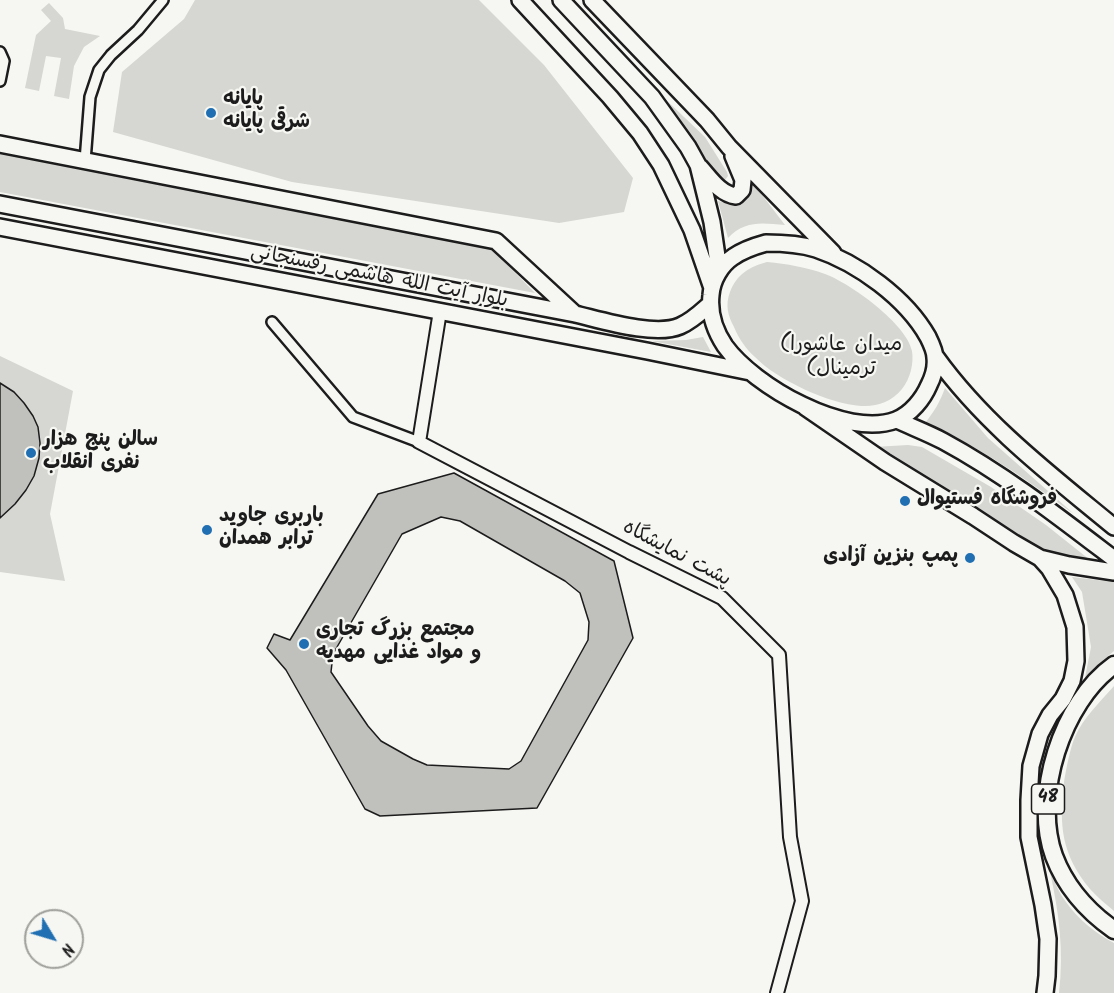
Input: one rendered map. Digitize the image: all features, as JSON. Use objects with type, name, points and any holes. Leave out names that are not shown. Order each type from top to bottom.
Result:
[{"type":"highway","name":"48","points":[[1114,665],[1088,691],[1072,713],[1064,730],[1052,768],[1048,790],[1048,814],[1052,848],[1064,878],[1082,903],[1114,930]]},
{"type":"main road","points":[[520,0],[610,97],[646,141],[661,165],[692,230],[712,288]]},
{"type":"main road","points":[[561,0],[651,97],[688,147],[698,165],[728,195],[736,196],[742,190],[742,180],[729,147]]},
{"type":"main road","points":[[592,0],[707,120],[729,147],[840,259]]},
{"type":"main road","points":[[0,144],[496,241],[575,314]]},
{"type":"main road","points":[[698,165],[712,222],[720,270]]},
{"type":"main road","name":"بلوار آیت الله هاشمی رفسنجانی","points":[[0,204],[640,328],[678,327],[694,318],[710,304]]},
{"type":"main road","name":"بلوار آیت الله هاشمی رفسنجانی","points":[[0,227],[750,372]]},
{"type":"main road","points":[[1114,527],[989,420],[949,376],[936,357],[921,324],[880,284],[860,270],[816,249],[785,243],[766,243],[750,248],[733,257],[720,270],[712,288],[710,304],[713,323],[736,360],[750,372],[877,456],[1040,558],[1114,572]]},
{"type":"main road","points":[[440,311],[444,289]]},
{"type":"main road","points":[[805,407],[861,424],[879,424],[897,420],[924,396],[932,378],[936,357]]},
{"type":"main road","points":[[897,420],[943,441],[995,473],[1114,559]]},
{"type":"main road","points":[[1040,558],[1049,568],[1065,595],[1075,627],[1076,661],[1072,681],[1040,734],[1031,766],[1029,837],[1048,939],[1045,993]]},
{"type":"street","points":[[85,161],[90,97],[99,70],[163,0]]},
{"type":"street","points":[[0,52],[4,61],[0,81]]},
{"type":"street","points":[[272,322],[353,417],[419,442],[440,311]]},
{"type":"street","name":"پشت نمایشگاه","points":[[419,442],[722,598],[779,655],[790,837],[802,901],[777,993]]},
{"type":"shaded area","points":[[195,0],[479,0],[544,65],[633,178],[624,212],[559,223],[292,182],[113,132],[122,72],[184,19]]},
{"type":"shaded area","points":[[49,3],[63,18],[65,29],[100,36],[84,47],[74,66],[69,99],[54,96],[61,58],[46,56],[39,91],[25,88],[36,35],[51,21],[41,10]]},
{"type":"shaded area","points":[[663,97],[705,137],[727,172],[728,176],[725,180],[720,181],[717,178],[696,143]]},
{"type":"shaded area","points":[[0,152],[490,247],[535,293],[0,192]]},
{"type":"shaded area","points":[[749,178],[785,225],[761,223],[747,225],[728,238],[718,201],[731,204],[736,202]]},
{"type":"shaded area","points":[[767,262],[825,274],[862,295],[889,317],[908,340],[912,351],[909,376],[898,394],[873,406],[834,401],[776,374],[752,354],[740,340],[732,323],[728,301],[730,292],[740,276],[749,269]]},
{"type":"shaded area","points":[[703,337],[711,352],[651,341],[686,340]]},
{"type":"shaded area","name":"سالن پنج هزار نفری انقلاب","points":[[0,356],[73,391],[50,514],[65,581],[0,572]]},
{"type":"shaded area","points":[[945,388],[988,438],[1074,514],[983,453],[925,423]]},
{"type":"shaded area","points":[[908,445],[922,447],[991,487],[1046,525],[1090,560],[1058,556],[1043,549],[874,447]]},
{"type":"shaded area","points":[[1072,577],[1114,582],[1114,651],[1094,668],[1084,683],[1091,647],[1082,592]]},
{"type":"shaded area","points":[[1114,686],[1114,911],[1090,889],[1073,864],[1062,826],[1062,798],[1070,753],[1078,730]]},
{"type":"shaded area","points":[[1050,872],[1070,908],[1081,920],[1114,943],[1114,993],[1059,993],[1060,932]]},
{"type":"building","points":[[0,383],[14,392],[33,416],[38,427],[40,443],[34,476],[15,504],[0,518]]},
{"type":"building","name":"مجتمع بزرگ تجاری و مواد غذایی مهدیه","points":[[454,473],[614,561],[633,638],[537,808],[380,816],[365,809],[286,670],[267,648],[274,634],[290,640],[378,494]],"holes":[[[441,517],[460,521],[565,581],[580,593],[589,622],[588,640],[521,761],[509,769],[427,765],[413,759],[381,741],[331,672],[333,654],[402,534]]]},
{"type":"place","name":"پایانه شرقی پایانه","points":[[211,113]]},
{"type":"place","name":"سالن پنج هزار نفری انقلاب","points":[[31,453]]},
{"type":"place","name":"فروشگاه فستیوال","points":[[905,501]]},
{"type":"place","name":"باربری جاوید ترابر همدان","points":[[207,530]]},
{"type":"place","name":"پمپ بنزین آزادی","points":[[970,558]]},
{"type":"place","name":"مجتمع بزرگ تجاری و مواد غذایی مهدیه","points":[[304,644]]},
{"type":"district","name":"(میدان عاشورا (ترمینال","points":[[841,358]]}]
